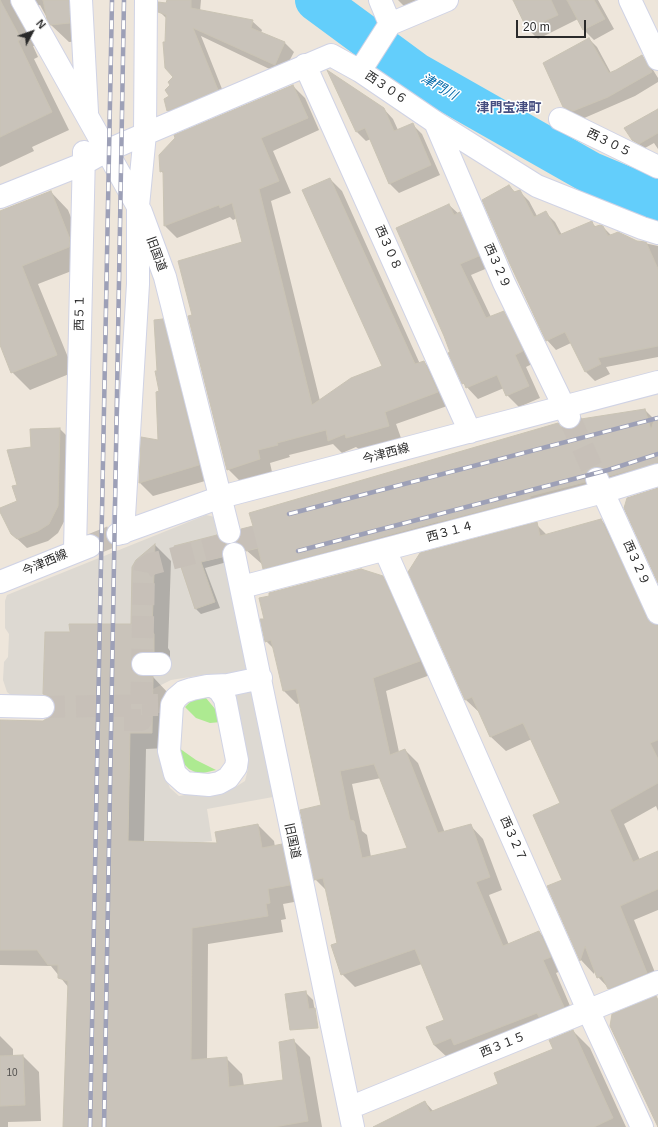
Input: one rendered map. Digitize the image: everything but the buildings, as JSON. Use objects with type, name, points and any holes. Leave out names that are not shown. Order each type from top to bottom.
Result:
[{"type":"street","name":"旧国道","points":[[22,0],[106,152],[138,206],[164,277],[229,532]]},
{"type":"street","name":"西５１","points":[[81,0],[87,116],[83,164],[83,548]]},
{"type":"street","points":[[86,78],[94,65],[94,0]]},
{"type":"street","points":[[138,206],[145,134],[146,0]]},
{"type":"street","points":[[380,0],[390,24]]},
{"type":"street","points":[[360,71],[390,24],[447,0]]},
{"type":"street","points":[[630,0],[658,59]]},
{"type":"street","name":"西３０６","points":[[83,164],[145,134],[305,65],[332,55],[360,71],[435,122],[536,186],[658,233]]},
{"type":"street","name":"西３０８","points":[[305,65],[470,432]]},
{"type":"street","name":"西３０５","points":[[560,120],[658,168]]},
{"type":"street","name":"西３２９","points":[[435,122],[504,283],[566,412]]},
{"type":"street","points":[[0,197],[83,164]]},
{"type":"street","name":"今津西線","points":[[138,206],[138,284],[121,533],[221,497],[470,432],[566,412],[658,382]]},
{"type":"street","name":"西３１４","points":[[242,587],[385,550],[600,485],[658,475]]},
{"type":"street","name":"西３２９","points":[[600,485],[658,612]]},
{"type":"street","name":"今津西線","points":[[0,582],[83,548]]},
{"type":"street","name":"西３２７","points":[[385,550],[588,1010],[642,1127]]},
{"type":"street","name":"旧国道","points":[[234,554],[261,678],[282,792],[352,1122]]},
{"type":"street","points":[[212,686],[219,690],[225,699],[237,760],[234,772],[228,778],[219,783],[209,785],[186,783],[175,774],[170,751],[165,705],[187,690],[212,686],[228,685],[261,678]]},
{"type":"street","points":[[0,706],[43,707]]},
{"type":"street","name":"西３１５","points":[[352,1122],[588,1010],[658,982]]},
{"type":"green space","points":[[194,698],[206,698],[216,710],[221,722],[210,723],[196,718],[185,707]]},
{"type":"green space","points":[[179,748],[196,760],[216,770],[199,774],[189,769],[179,759]]},
{"type":"shaded area","points":[[206,515],[215,517],[223,529],[250,659],[248,669],[232,677],[209,674],[171,680],[153,689],[154,634],[152,631],[126,624],[69,624],[69,635],[64,635],[64,632],[45,632],[43,698],[12,696],[7,692],[3,680],[4,662],[8,657],[9,634],[5,628],[5,601],[7,595]]},
{"type":"shaded area","points":[[250,691],[252,693],[273,797],[207,809],[212,841],[193,843],[128,841],[130,733],[152,733],[152,713],[165,713],[165,776],[170,788],[179,796],[237,786],[245,781],[248,769],[233,700],[234,695]]},
{"type":"waterway","name":"津門川","points":[[316,0],[415,73],[591,173],[658,201]]},
{"type":"tunnel","points":[[569,417],[597,479]]},
{"type":"tunnel","points":[[91,545],[118,534]]},
{"type":"tunnel","points":[[124,720],[141,720],[145,568],[151,564],[255,537]]},
{"type":"tunnel","points":[[43,707],[158,705]]},
{"type":"railway","points":[[90,1127],[112,0]]},
{"type":"railway","points":[[104,1127],[124,0]]},
{"type":"railway","points":[[289,514],[658,418]]},
{"type":"railway","points":[[298,551],[608,470],[658,454]]},
{"type":"district","name":"津門宝津町","points":[[509,108]]}]
